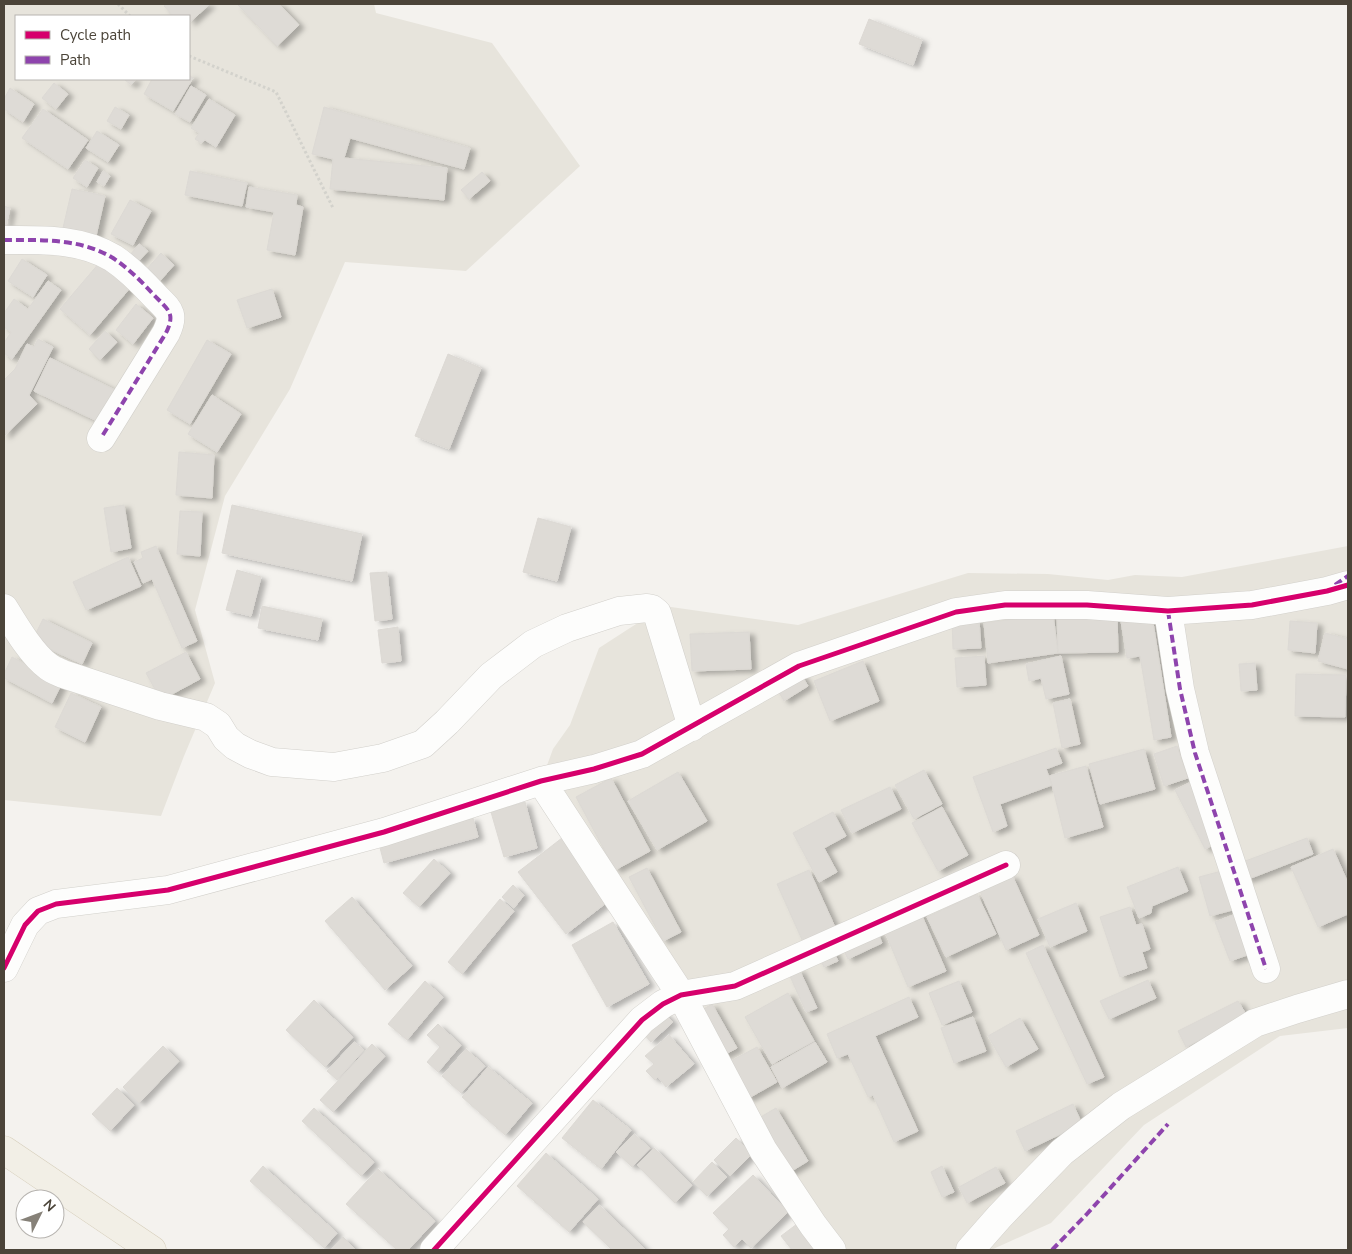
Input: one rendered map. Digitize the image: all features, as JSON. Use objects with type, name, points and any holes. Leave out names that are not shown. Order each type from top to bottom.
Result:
[{"type":"main road","points":[[4,1150],[152,1250]]},
{"type":"street","points":[[4,240],[48,240],[90,247],[113,259],[136,276],[168,309],[171,323],[166,333],[101,438]]},
{"type":"street","points":[[4,968],[26,925],[38,911],[56,904],[168,890],[384,832],[541,781],[642,754],[799,666],[956,612],[1005,605],[1087,605],[1168,611],[1252,605],[1341,584]]},
{"type":"street","points":[[4,608],[23,638],[38,656],[48,666],[63,674],[160,706],[206,718],[218,725],[226,738],[235,746],[272,762],[334,767],[383,758],[423,744],[491,676],[533,644],[567,628],[619,611],[647,608],[657,613],[692,727]]},
{"type":"street","points":[[1168,611],[1180,689],[1195,753],[1266,969]]},
{"type":"street","points":[[541,781],[681,995],[763,1150],[832,1250]]},
{"type":"street","points":[[434,1250],[642,1020],[663,1004],[681,995],[735,986],[1006,865]]},
{"type":"street","points":[[970,1250],[1062,1152],[1121,1106],[1255,1023],[1297,1008],[1348,994]]},
{"type":"path","points":[[118,4],[129,15]]},
{"type":"path","points":[[190,56],[276,92],[333,208]]},
{"type":"shaded area","points":[[4,4],[374,4],[376,13],[492,43],[580,166],[466,271],[345,262],[290,389],[225,496],[195,610],[215,683],[161,816],[4,800]]},
{"type":"shaded area","points":[[1348,546],[1348,1028],[1280,1036],[1144,1125],[1051,1223],[991,1250],[837,1250],[545,771],[553,749],[570,725],[599,648],[664,606],[798,625],[968,573],[1048,574],[1108,580],[1135,575],[1182,577]]},
{"type":"building","points":[[167,4],[210,4],[190,22],[190,15],[172,15],[164,6]]},
{"type":"building","points":[[237,4],[279,4],[299,25],[277,46]]},
{"type":"building","points":[[869,19],[922,40],[913,65],[859,44]]},
{"type":"building","points":[[190,76],[193,78],[173,111],[144,94],[151,80],[190,80]]},
{"type":"building","points":[[125,80],[135,80],[131,85]]},
{"type":"building","points":[[54,83],[68,94],[56,109],[42,98]]},
{"type":"building","points":[[191,86],[206,95],[190,122],[175,114]]},
{"type":"building","points":[[10,88],[34,104],[23,122],[4,109],[4,99]]},
{"type":"building","points":[[209,99],[235,115],[216,147],[205,140],[201,143],[195,139],[199,133],[191,128]]},
{"type":"building","points":[[115,107],[129,115],[121,129],[107,121]]},
{"type":"building","points":[[324,107],[470,148],[464,169],[350,138],[344,158],[447,168],[444,200],[330,189],[333,159],[312,154]]},
{"type":"building","points":[[43,109],[88,140],[68,169],[22,138]]},
{"type":"building","points":[[97,131],[119,145],[108,162],[86,148]]},
{"type":"building","points":[[85,160],[98,168],[87,187],[73,178]]},
{"type":"building","points":[[103,171],[110,176],[104,186],[97,182]]},
{"type":"building","points":[[190,171],[247,183],[242,206],[185,195]]},
{"type":"building","points":[[482,172],[490,181],[469,199],[461,190]]},
{"type":"building","points":[[249,187],[297,195],[296,205],[303,207],[295,255],[267,250],[274,212],[246,207]]},
{"type":"building","points":[[72,189],[105,196],[96,236],[63,228]]},
{"type":"building","points":[[130,200],[151,211],[133,245],[111,234]]},
{"type":"building","points":[[4,206],[10,208],[4,235]]},
{"type":"building","points":[[139,244],[148,251],[138,262],[130,255]]},
{"type":"building","points":[[161,253],[174,265],[159,282],[145,271]]},
{"type":"building","points":[[22,259],[47,275],[33,297],[8,281]]},
{"type":"building","points":[[100,262],[130,288],[90,335],[60,309]]},
{"type":"building","points":[[48,281],[61,290],[12,359],[4,353],[4,343],[11,332],[4,327],[4,313],[14,299],[28,309]]},
{"type":"building","points":[[272,289],[281,317],[247,328],[237,300]]},
{"type":"building","points":[[136,304],[153,318],[133,344],[116,330]]},
{"type":"building","points":[[105,331],[117,342],[100,360],[89,349]]},
{"type":"building","points":[[38,339],[53,347],[29,395],[37,404],[4,436],[4,380],[15,369],[27,344],[34,347]]},
{"type":"building","points":[[207,340],[231,354],[190,424],[167,410]]},
{"type":"building","points":[[448,354],[481,368],[449,449],[415,436]]},
{"type":"building","points":[[50,358],[115,390],[99,422],[34,391]]},
{"type":"building","points":[[212,395],[241,414],[217,452],[188,434]]},
{"type":"building","points":[[179,452],[214,455],[212,498],[176,495]]},
{"type":"building","points":[[124,505],[131,548],[111,552],[104,508]]},
{"type":"building","points":[[232,505],[362,534],[352,581],[222,553]]},
{"type":"building","points":[[180,511],[202,512],[200,556],[177,554]]},
{"type":"building","points":[[538,518],[571,527],[557,581],[523,572]]},
{"type":"building","points":[[156,546],[197,641],[182,648],[152,579],[143,583],[134,562],[143,558],[141,552]]},
{"type":"building","points":[[128,557],[141,586],[86,610],[73,582]]},
{"type":"building","points":[[237,570],[261,577],[251,616],[226,610]]},
{"type":"building","points":[[387,572],[392,619],[375,621],[370,573]]},
{"type":"building","points":[[262,606],[322,619],[318,640],[258,628]]},
{"type":"building","points":[[1053,614],[1058,653],[988,663],[984,623]]},
{"type":"building","points":[[1117,614],[1118,652],[1058,653],[1057,615]]},
{"type":"building","points":[[1152,616],[1171,737],[1154,740],[1140,656],[1127,658],[1121,621]]},
{"type":"building","points":[[43,619],[92,643],[82,664],[32,641]]},
{"type":"building","points":[[979,620],[981,648],[953,649],[952,621]]},
{"type":"building","points":[[1290,621],[1317,623],[1315,653],[1288,650]]},
{"type":"building","points":[[398,627],[401,661],[382,663],[378,630]]},
{"type":"building","points":[[749,632],[751,669],[692,671],[690,634]]},
{"type":"building","points":[[1325,633],[1348,639],[1348,669],[1318,661]]},
{"type":"building","points":[[186,652],[200,679],[161,700],[146,673]]},
{"type":"building","points":[[984,656],[986,685],[957,687],[955,658]]},
{"type":"building","points":[[1061,656],[1069,694],[1046,699],[1041,678],[1029,681],[1026,664]]},
{"type":"building","points":[[12,657],[62,683],[52,703],[4,678]]},
{"type":"building","points":[[863,661],[879,701],[830,721],[814,681]]},
{"type":"building","points":[[1255,663],[1257,690],[1241,691],[1239,664]]},
{"type":"building","points":[[800,673],[808,686],[784,701],[776,687]]},
{"type":"building","points":[[1296,674],[1346,675],[1345,717],[1295,716]]},
{"type":"building","points":[[71,693],[101,707],[85,742],[55,727]]},
{"type":"building","points":[[1070,699],[1080,744],[1062,748],[1053,703]]},
{"type":"building","points":[[1177,746],[1188,778],[1164,786],[1154,754]]},
{"type":"building","points":[[1056,748],[1062,763],[1046,769],[1052,785],[1000,804],[1007,826],[993,832],[973,777]]},
{"type":"building","points":[[1144,749],[1155,789],[1100,804],[1089,764]]},
{"type":"building","points":[[1086,766],[1103,827],[1065,838],[1049,776]]},
{"type":"building","points":[[924,770],[942,804],[914,819],[895,785]]},
{"type":"building","points":[[678,772],[707,821],[657,850],[628,801]]},
{"type":"building","points":[[611,778],[650,851],[615,870],[576,797]]},
{"type":"building","points":[[1191,782],[1221,841],[1205,849],[1175,790]]},
{"type":"building","points":[[890,787],[901,809],[852,833],[841,810]]},
{"type":"building","points":[[525,802],[537,848],[504,857],[491,812]]},
{"type":"building","points":[[942,807],[968,855],[938,871],[912,823]]},
{"type":"building","points":[[833,812],[846,836],[824,848],[837,872],[819,882],[793,833]]},
{"type":"building","points":[[473,818],[478,837],[384,863],[379,844]]},
{"type":"building","points":[[562,838],[610,900],[566,934],[518,872]]},
{"type":"building","points":[[1307,838],[1313,854],[1246,880],[1240,863]]},
{"type":"building","points":[[1333,849],[1348,883],[1348,914],[1318,927],[1291,867]]},
{"type":"building","points":[[434,859],[450,873],[419,907],[403,893]]},
{"type":"building","points":[[1178,867],[1188,891],[1152,906],[1151,913],[1139,918],[1127,887]]},
{"type":"building","points":[[647,868],[681,932],[663,941],[629,877]]},
{"type":"building","points":[[1229,869],[1240,908],[1210,916],[1199,877]]},
{"type":"building","points":[[809,870],[835,927],[803,942],[777,884]]},
{"type":"building","points":[[1012,875],[1039,935],[1006,950],[979,889]]},
{"type":"building","points":[[513,885],[524,895],[514,908],[502,897]]},
{"type":"building","points":[[977,894],[996,934],[946,957],[927,917]]},
{"type":"building","points":[[352,897],[412,966],[385,990],[325,921]]},
{"type":"building","points":[[500,899],[514,911],[462,974],[448,962]]},
{"type":"building","points":[[1076,903],[1087,931],[1050,947],[1038,919]]},
{"type":"building","points":[[1130,907],[1136,925],[1142,924],[1150,949],[1142,952],[1147,968],[1120,977],[1100,917]]},
{"type":"building","points":[[919,909],[946,971],[908,987],[882,925]]},
{"type":"building","points":[[1241,912],[1256,952],[1230,961],[1215,922]]},
{"type":"building","points":[[613,922],[649,984],[607,1007],[572,945]]},
{"type":"building","points":[[877,931],[882,943],[848,959],[842,947]]},
{"type":"building","points":[[1043,945],[1104,1077],[1087,1084],[1026,953]]},
{"type":"building","points":[[832,948],[838,961],[824,967],[817,954]]},
{"type":"building","points":[[799,969],[817,1008],[806,1012],[789,974]]},
{"type":"building","points":[[1148,980],[1156,998],[1109,1019],[1100,1001]]},
{"type":"building","points":[[425,981],[443,997],[407,1040],[388,1024]]},
{"type":"building","points":[[959,981],[972,1012],[942,1025],[929,993]]},
{"type":"building","points":[[788,993],[814,1041],[772,1064],[745,1017]]},
{"type":"building","points":[[909,997],[918,1017],[875,1036],[918,1131],[894,1142],[873,1095],[868,1097],[848,1054],[837,1058],[827,1034]]},
{"type":"building","points":[[314,1000],[353,1037],[325,1067],[286,1030]]},
{"type":"building","points":[[1238,1001],[1247,1016],[1186,1047],[1178,1031]]},
{"type":"building","points":[[712,1004],[737,1048],[722,1056],[697,1013]]},
{"type":"building","points":[[662,1011],[673,1022],[651,1042],[641,1031]]},
{"type":"building","points":[[973,1017],[986,1051],[954,1063],[941,1028]]},
{"type":"building","points":[[1020,1018],[1038,1049],[1006,1067],[988,1036]]},
{"type":"building","points":[[438,1024],[461,1045],[438,1072],[427,1062],[440,1047],[427,1035]]},
{"type":"building","points":[[669,1035],[694,1064],[666,1087],[658,1077],[655,1080],[646,1071],[654,1064],[645,1056]]},
{"type":"building","points":[[354,1042],[364,1050],[337,1080],[327,1071]]},
{"type":"building","points":[[815,1042],[827,1062],[782,1088],[771,1067]]},
{"type":"building","points":[[372,1044],[385,1056],[333,1112],[320,1100]]},
{"type":"building","points":[[163,1046],[179,1061],[139,1103],[123,1087]]},
{"type":"building","points":[[757,1047],[777,1082],[747,1099],[727,1063]]},
{"type":"building","points":[[466,1049],[485,1066],[461,1093],[442,1076]]},
{"type":"building","points":[[488,1067],[532,1103],[505,1135],[462,1097]]},
{"type":"building","points":[[117,1088],[134,1105],[110,1131],[92,1114]]},
{"type":"building","points":[[593,1100],[631,1130],[601,1169],[562,1138]]},
{"type":"building","points":[[1073,1104],[1082,1124],[1025,1151],[1016,1131]]},
{"type":"building","points":[[314,1108],[374,1162],[361,1176],[302,1121]]},
{"type":"building","points":[[776,1108],[808,1161],[785,1175],[752,1122]]},
{"type":"building","points":[[634,1134],[650,1148],[632,1167],[616,1152]]},
{"type":"building","points":[[736,1138],[752,1154],[730,1176],[714,1160]]},
{"type":"building","points":[[654,1148],[692,1185],[675,1203],[637,1165]]},
{"type":"building","points":[[546,1153],[598,1199],[569,1232],[517,1186]]},
{"type":"building","points":[[712,1162],[727,1177],[707,1196],[693,1182]]},
{"type":"building","points":[[263,1166],[337,1233],[324,1248],[250,1181]]},
{"type":"building","points":[[942,1166],[954,1192],[942,1197],[931,1172]]},
{"type":"building","points":[[996,1167],[1005,1183],[967,1203],[959,1187]]},
{"type":"building","points":[[378,1169],[435,1221],[408,1250],[397,1250],[346,1204]]},
{"type":"building","points":[[753,1175],[788,1212],[751,1248],[742,1239],[734,1247],[723,1235],[729,1229],[713,1213]]},
{"type":"building","points":[[599,1205],[646,1250],[612,1250],[583,1222]]},
{"type":"building","points":[[801,1221],[823,1250],[792,1250],[781,1236]]},
{"type":"building","points":[[343,1237],[356,1250],[330,1250]]},
{"type":"marked path","points":[[4,240],[60,242],[100,251],[129,270],[169,312],[170,320],[166,333],[101,438]]},
{"type":"marked path","points":[[1335,585],[1348,576]]},
{"type":"marked path","points":[[1168,611],[1180,689],[1195,753],[1266,969]]},
{"type":"marked path","points":[[1052,1250],[1168,1124]]},
{"type":"cycle path","points":[[4,968],[25,925],[38,911],[56,904],[168,890],[384,832],[541,781],[594,769],[642,754],[799,666],[956,612],[1005,605],[1087,605],[1168,611],[1252,605],[1327,591],[1348,585]]},
{"type":"cycle path","points":[[434,1250],[642,1020],[663,1004],[681,995],[735,986],[1006,865]]}]
